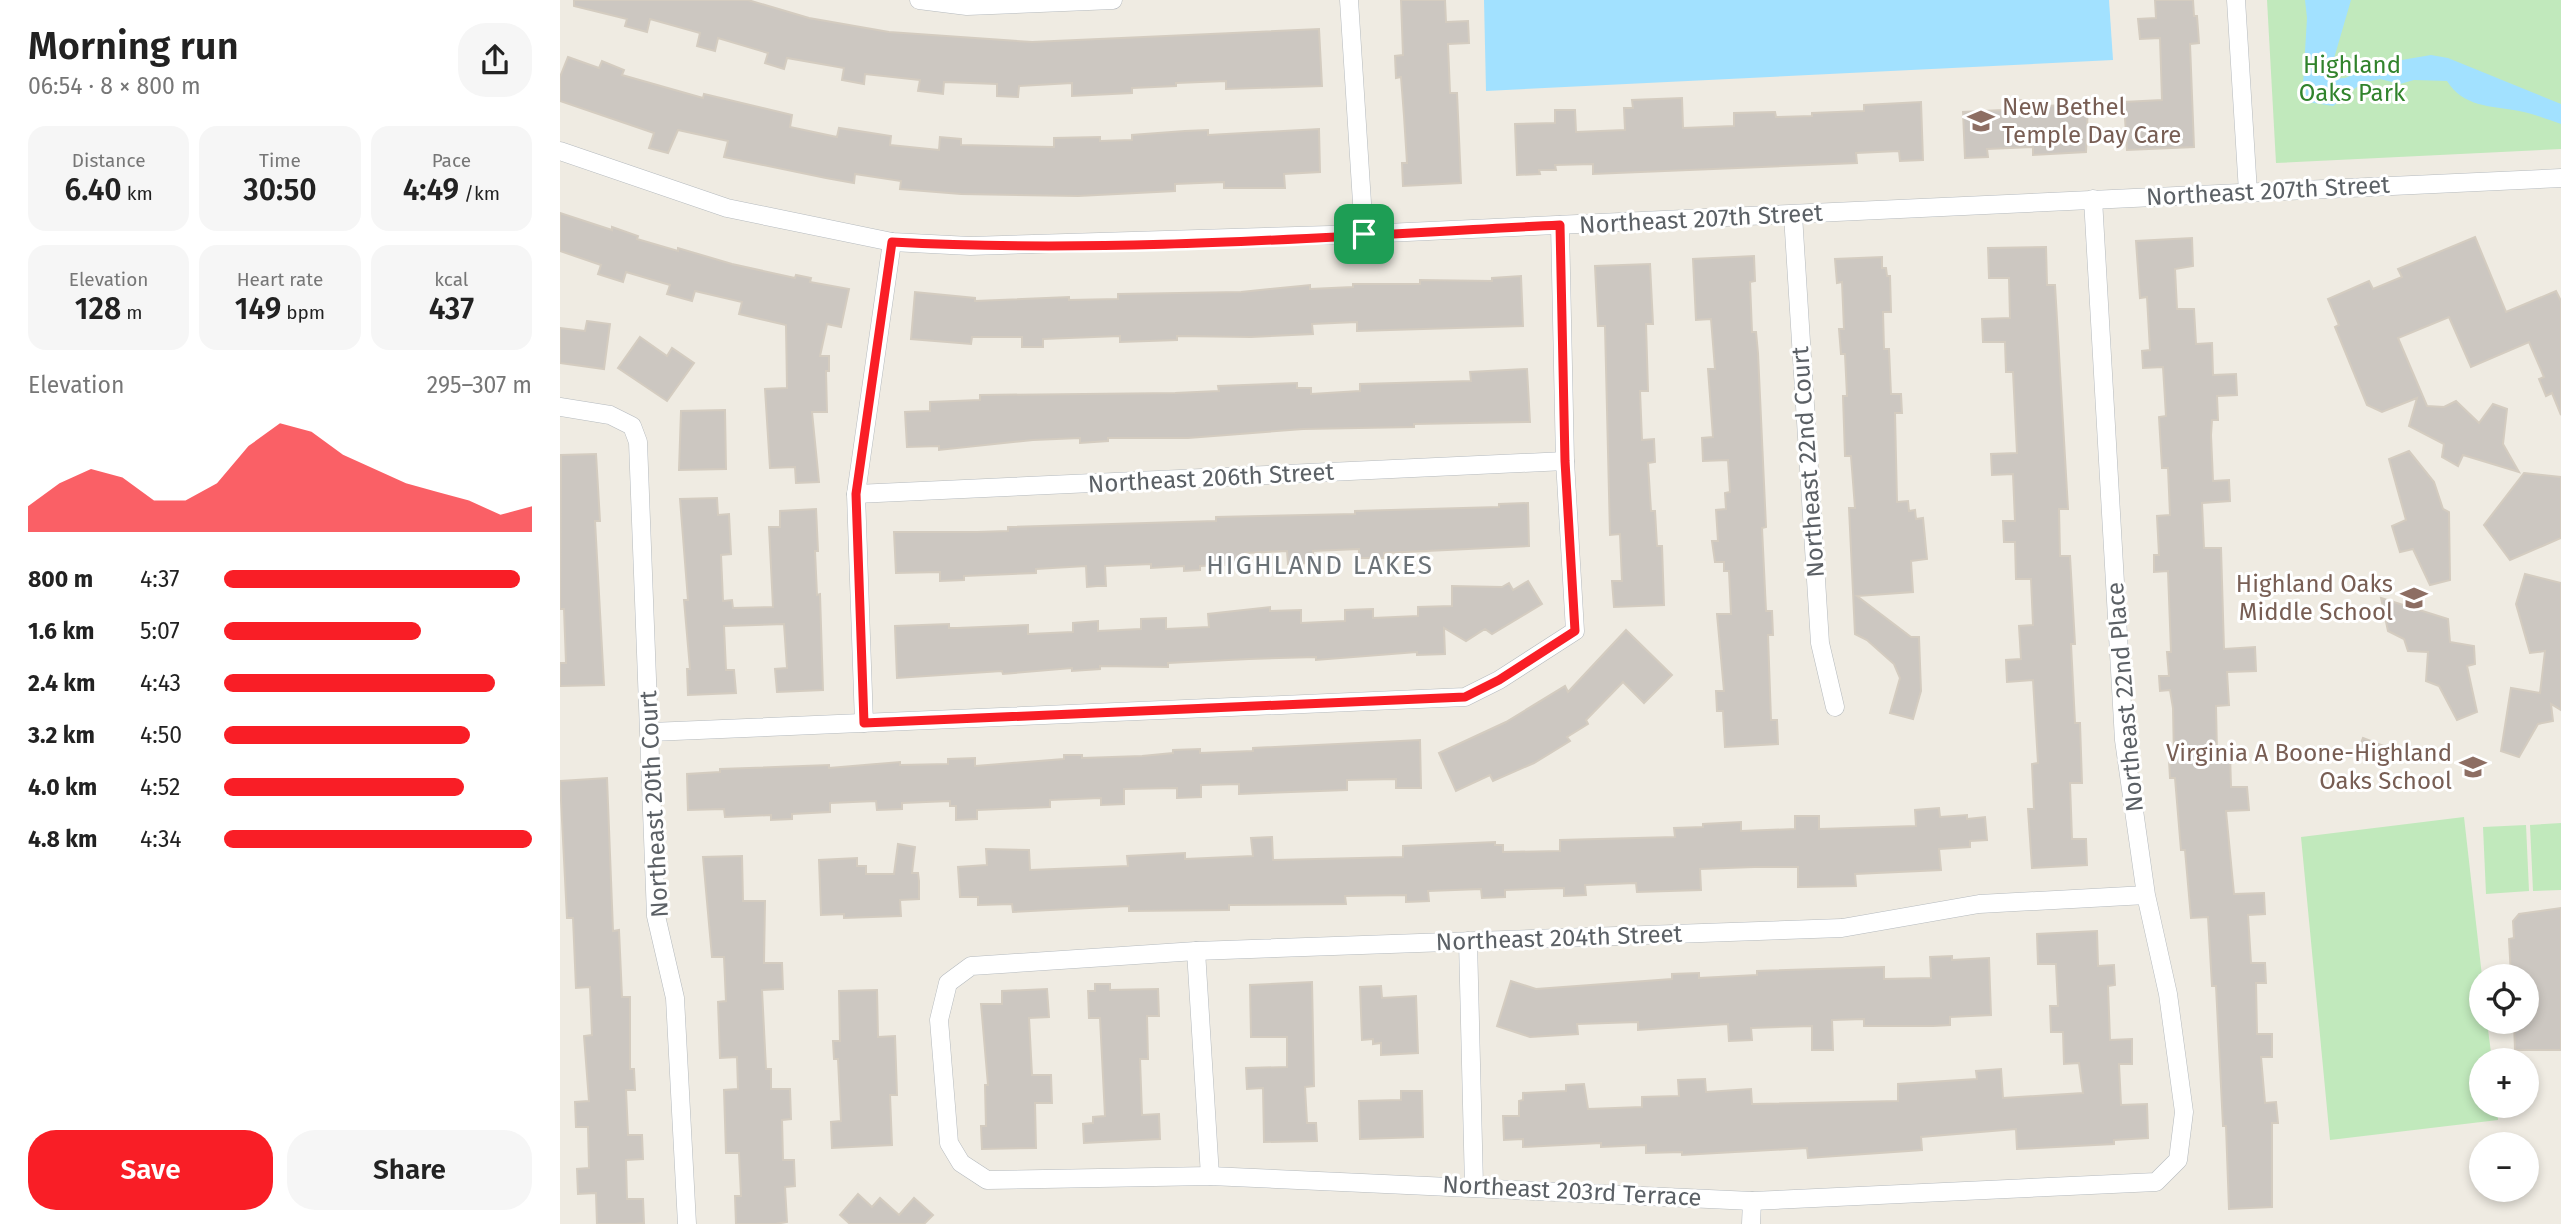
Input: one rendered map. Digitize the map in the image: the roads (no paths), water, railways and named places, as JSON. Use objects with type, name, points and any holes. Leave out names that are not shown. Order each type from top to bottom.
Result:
[{"type":"street","points":[[919,0],[967,6],[1113,0]]},
{"type":"street","points":[[1349,0],[1364,234]]},
{"type":"street","points":[[2236,0],[2248,192]]},
{"type":"street","name":"Northeast 207th Street","points":[[560,151],[727,208],[892,242],[970,246],[1364,234],[2561,178]]},
{"type":"street","name":"Northeast 22nd Place","points":[[2093,199],[2124,740],[2146,895],[2168,994],[2184,1112],[2178,1160],[2156,1182]]},
{"type":"street","name":"Northeast 22nd Court","points":[[1793,215],[1820,643],[1835,707]]},
{"type":"street","points":[[651,732],[1465,697],[1499,680],[1575,631],[1565,461],[1560,225]]},
{"type":"street","points":[[864,723],[856,494],[892,242]]},
{"type":"street","name":"Northeast 20th Court","points":[[560,407],[610,415],[632,426],[638,442],[656,916],[675,998],[687,1224]]},
{"type":"street","name":"Northeast 206th Street","points":[[856,494],[1565,461]]},
{"type":"street","name":"Northeast 204th Street","points":[[988,1180],[961,1163],[949,1143],[939,1020],[948,983],[971,966],[1196,951],[1842,928],[1979,904],[2146,895]]},
{"type":"street","points":[[1468,941],[1474,1186]]},
{"type":"street","points":[[1196,951],[1210,1176]]},
{"type":"street","name":"Northeast 203rd Terrace","points":[[988,1180],[1210,1176],[1474,1186],[1752,1201],[2156,1182]]},
{"type":"street","points":[[1751,1224],[1752,1201]]},
{"type":"water","points":[[1484,0],[2109,0],[2113,60],[1486,91]]},
{"type":"water","points":[[2305,0],[2351,0],[2328,79],[2345,78],[2378,64],[2431,55],[2448,58],[2561,104],[2561,124],[2525,112],[2469,101],[2447,81],[2414,80],[2400,84],[2380,79],[2362,83],[2333,106],[2302,101],[2307,18]]},
{"type":"place","name":"New Bethel Temple Day Care","points":[[1981,121]]},
{"type":"place","name":"Highland Oaks Middle School","points":[[2414,598]]},
{"type":"place","name":"Virginia A Boone-Highland Oaks School","points":[[2473,767]]},
{"type":"district","name":"HIGHLAND LAKES","points":[[1320,565]]},
{"type":"park label","name":"Highland Oaks Park","points":[[2352,79]]}]
